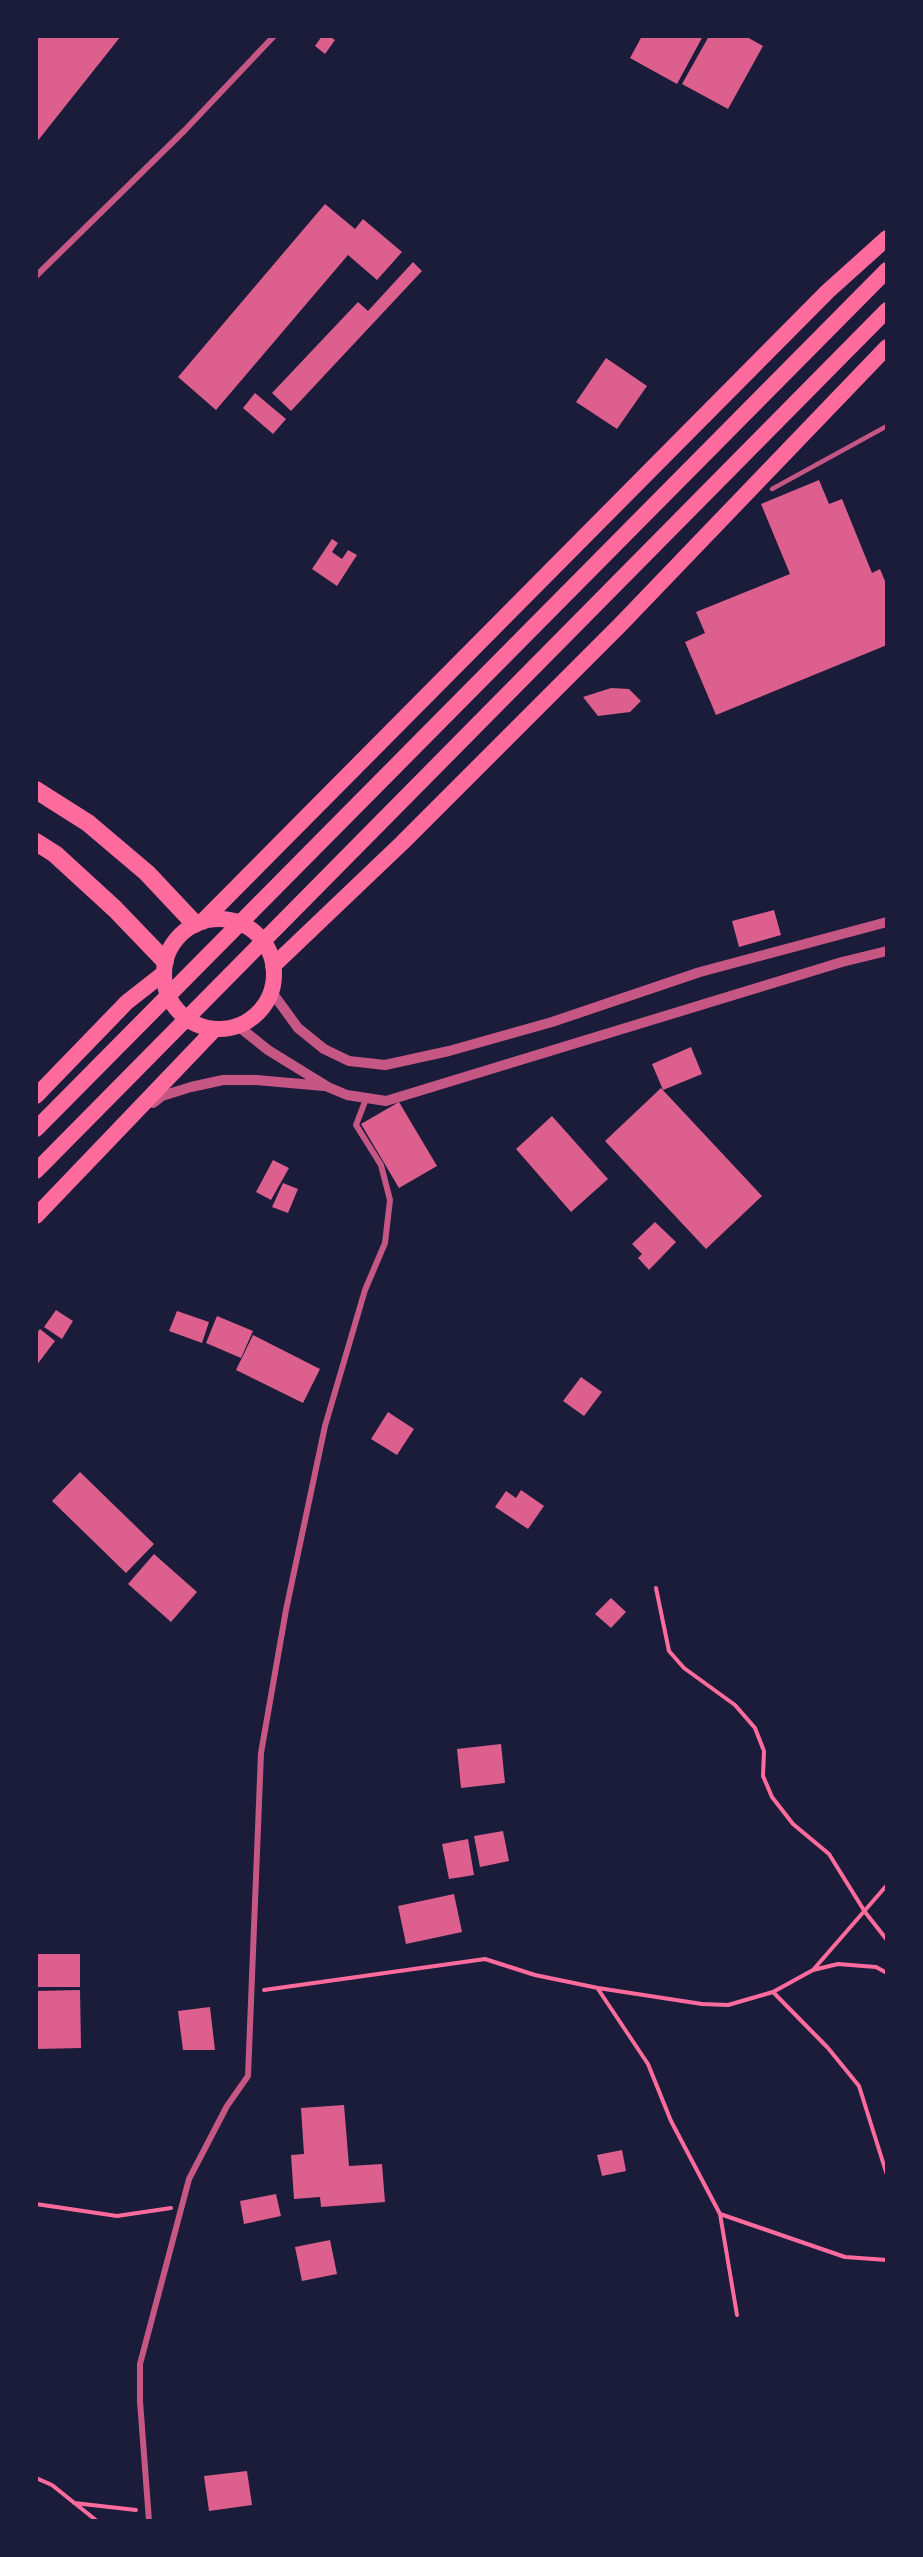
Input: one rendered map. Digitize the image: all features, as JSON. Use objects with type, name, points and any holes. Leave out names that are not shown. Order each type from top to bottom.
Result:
[{"type":"highway","points":[[36,1096],[164,967],[175,940],[199,923],[828,291],[887,238]]},
{"type":"highway","points":[[36,1129],[887,270]]},
{"type":"highway","points":[[36,1171],[887,310]]},
{"type":"highway","points":[[273,966],[402,843],[613,632],[887,347]]},
{"type":"highway","points":[[36,790],[88,823],[147,873],[199,923]]},
{"type":"highway","points":[[36,842],[55,854],[115,909],[164,967],[165,985],[174,1007],[192,1022],[215,1029],[238,1026],[258,1013],[271,991],[273,966],[263,942],[244,926],[220,919],[199,923]]},
{"type":"highway","points":[[36,1216],[215,1029]]},
{"type":"street","points":[[36,276],[186,130],[274,36]]},
{"type":"street","points":[[271,991],[298,1028],[324,1049],[349,1061],[386,1065],[449,1051],[552,1022],[700,972],[887,921]]},
{"type":"street","points":[[238,1026],[268,1050],[328,1087],[346,1095],[386,1101],[842,962],[887,951]]},
{"type":"street","points":[[133,1117],[162,1096],[223,1080],[256,1080],[328,1087]]},
{"type":"street","points":[[149,2521],[140,2401],[140,2364],[189,2179],[227,2106],[248,2076],[261,1753],[282,1632],[325,1426],[365,1290],[385,1243],[390,1200],[381,1165],[356,1125],[366,1099]]},
{"type":"lane","points":[[772,489],[887,426]]},
{"type":"path","points":[[656,1588],[669,1651],[684,1668],[735,1705],[755,1728],[764,1751],[763,1776],[772,1797],[793,1824],[829,1854],[865,1912],[887,1940]]},
{"type":"path","points":[[813,1970],[887,1885]]},
{"type":"path","points":[[251,1992],[485,1959],[535,1975],[598,1988],[702,2004],[728,2005],[772,1992],[813,1970],[838,1964],[876,1967],[887,1973]]},
{"type":"path","points":[[598,1988],[648,2064],[671,2121],[720,2214],[737,2315]]},
{"type":"path","points":[[772,1992],[828,2048],[859,2086],[887,2175]]},
{"type":"path","points":[[36,2204],[117,2216],[181,2206]]},
{"type":"path","points":[[720,2214],[845,2257],[887,2260]]},
{"type":"path","points":[[36,2478],[51,2485],[97,2521]]},
{"type":"path","points":[[74,2503],[148,2512]]},
{"type":"building","points":[[36,36],[121,36],[36,143]]},
{"type":"building","points":[[322,36],[329,36],[335,40],[325,54],[315,46]]},
{"type":"building","points":[[642,36],[703,36],[677,84],[630,58]]},
{"type":"building","points":[[709,36],[745,36],[763,46],[728,109],[682,84]]},
{"type":"building","points":[[325,204],[355,229],[363,219],[402,252],[377,280],[348,255],[216,410],[178,377]]},
{"type":"building","points":[[413,262],[422,271],[291,411],[272,393],[358,302],[368,311]]},
{"type":"building","points":[[606,358],[647,386],[617,429],[576,402]]},
{"type":"building","points":[[255,393],[286,419],[273,434],[243,408]]},
{"type":"building","points":[[819,480],[829,504],[842,499],[872,573],[880,569],[887,586],[887,645],[716,715],[685,642],[705,633],[696,612],[790,574],[761,504]]},
{"type":"building","points":[[332,539],[338,543],[332,552],[342,559],[348,550],[357,555],[337,586],[312,569]]},
{"type":"building","points":[[611,688],[629,689],[641,701],[630,712],[598,716],[583,697]]},
{"type":"building","points":[[774,910],[781,935],[739,947],[732,921]]},
{"type":"building","points":[[691,1047],[702,1074],[663,1090],[652,1064]]},
{"type":"building","points":[[661,1088],[762,1196],[706,1249],[605,1141]]},
{"type":"building","points":[[399,1102],[437,1166],[399,1188],[361,1124]]},
{"type":"building","points":[[552,1116],[608,1179],[571,1212],[516,1149]]},
{"type":"building","points":[[273,1160],[289,1168],[271,1200],[256,1192]]},
{"type":"building","points":[[283,1183],[298,1189],[288,1213],[272,1207]]},
{"type":"building","points":[[655,1222],[676,1242],[649,1270],[638,1258],[642,1254],[632,1244]]},
{"type":"building","points":[[56,1310],[73,1321],[62,1339],[44,1327]]},
{"type":"building","points":[[177,1311],[209,1322],[202,1343],[169,1331]]},
{"type":"building","points":[[217,1316],[253,1331],[241,1358],[206,1343]]},
{"type":"building","points":[[40,1329],[55,1341],[36,1366],[36,1334]]},
{"type":"building","points":[[253,1335],[320,1369],[303,1403],[236,1370]]},
{"type":"building","points":[[581,1377],[602,1392],[584,1416],[563,1401]]},
{"type":"building","points":[[388,1412],[414,1429],[397,1455],[371,1439]]},
{"type":"building","points":[[80,1472],[154,1544],[126,1573],[52,1501]]},
{"type":"building","points":[[521,1490],[544,1506],[528,1529],[495,1507],[506,1491],[516,1498]]},
{"type":"building","points":[[154,1554],[197,1592],[171,1622],[128,1584]]},
{"type":"building","points":[[611,1598],[626,1612],[611,1628],[595,1614]]},
{"type":"building","points":[[501,1744],[505,1783],[461,1788],[457,1749]]},
{"type":"building","points":[[503,1831],[509,1861],[480,1867],[474,1836]]},
{"type":"building","points":[[468,1839],[474,1875],[449,1879],[442,1844]]},
{"type":"building","points":[[454,1894],[462,1932],[406,1944],[398,1906]]},
{"type":"building","points":[[36,1954],[80,1954],[80,1987],[36,1987]]},
{"type":"building","points":[[80,1990],[81,2048],[36,2049],[36,1991]]},
{"type":"building","points":[[210,2007],[215,2050],[183,2050],[178,2011]]},
{"type":"building","points":[[344,2105],[349,2166],[382,2164],[385,2202],[321,2207],[320,2197],[294,2199],[291,2155],[304,2154],[301,2108]]},
{"type":"building","points":[[622,2150],[626,2171],[602,2176],[597,2155]]},
{"type":"building","points":[[276,2194],[281,2216],[244,2224],[240,2201]]},
{"type":"building","points":[[330,2240],[337,2274],[302,2281],[295,2247]]},
{"type":"building","points":[[247,2471],[252,2505],[209,2511],[204,2476]]}]
